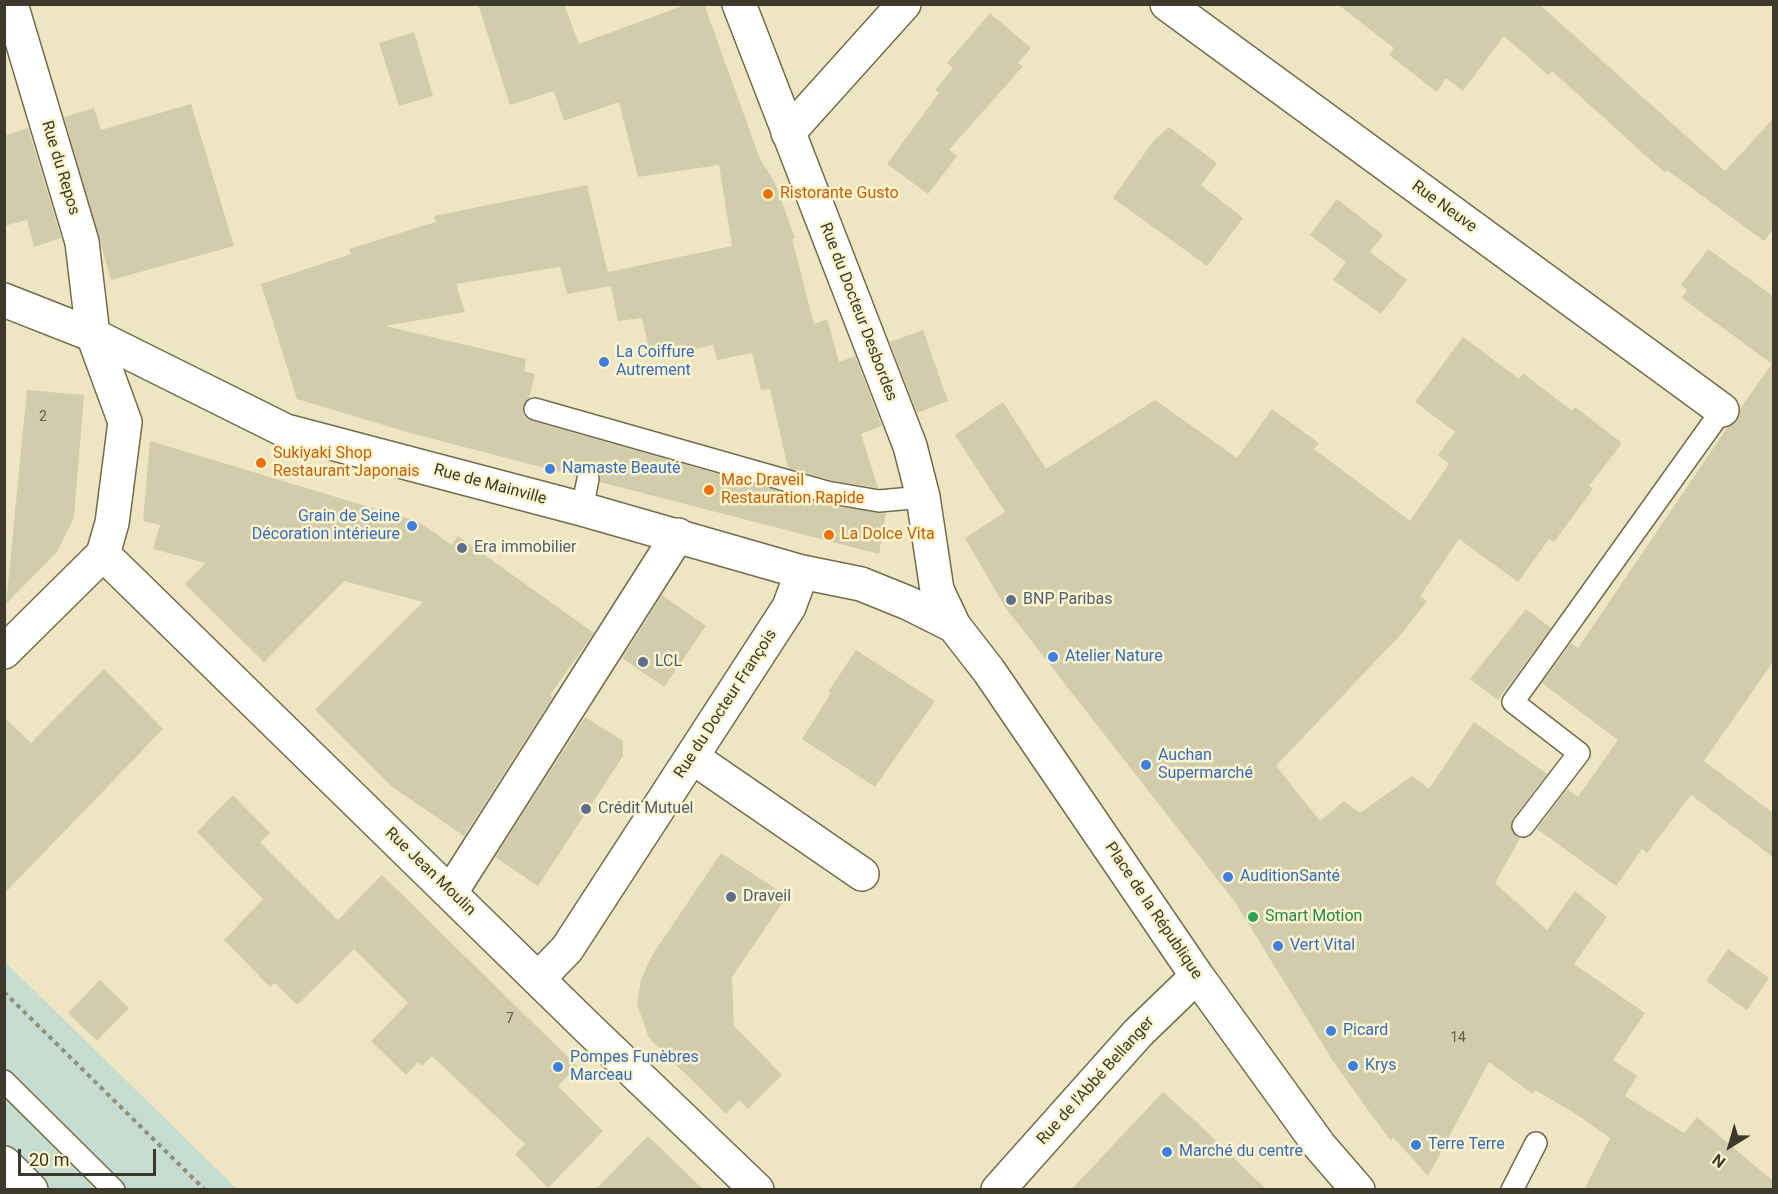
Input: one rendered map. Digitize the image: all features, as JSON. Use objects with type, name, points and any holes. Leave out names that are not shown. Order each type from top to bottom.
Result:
[{"type":"street","name":"Rue du Repos","points":[[11,4],[82,242],[93,335],[125,422],[112,523],[103,554]]},
{"type":"street","name":"Rue du Docteur Desbordes","points":[[739,4],[910,446],[923,496],[937,590],[954,626]]},
{"type":"street","points":[[788,134],[904,4]]},
{"type":"street","name":"Rue Neuve","points":[[1167,4],[1722,410]]},
{"type":"street","name":"Rue de Mainville","points":[[4,300],[93,335],[286,431],[585,494],[678,535],[802,572],[861,584],[908,603],[954,626]]},
{"type":"street","points":[[451,892],[678,535]]},
{"type":"street","points":[[4,652],[103,554]]},
{"type":"street","name":"Rue Jean Moulin","points":[[103,554],[757,1190]]},
{"type":"street","name":"Rue du Docteur François","points":[[539,978],[567,949],[692,757],[789,607],[802,572]]},
{"type":"street","name":"Place de la République","points":[[954,626],[1028,727],[1197,976],[1319,1145],[1358,1190]]},
{"type":"street","points":[[692,757],[862,874]]},
{"type":"street","name":"Rue de l'Abbé Bellanger","points":[[998,1190],[1138,1033],[1197,976]]},
{"type":"street","points":[[4,1163],[31,1190]]},
{"type":"lane","points":[[535,409],[600,433],[827,492],[879,501],[923,496]]},
{"type":"lane","points":[[1524,826],[1579,753],[1513,702],[1722,410]]},
{"type":"lane","points":[[4,1081],[114,1190]]},
{"type":"lane","points":[[1512,1190],[1536,1143]]},
{"type":"path","points":[[4,992],[205,1190]]},
{"type":"green space","points":[[4,961],[237,1189],[45,1189],[5,1150]]},
{"type":"building","points":[[478,4],[564,4],[579,44],[688,4],[704,4],[760,159],[775,183],[795,238],[792,239],[814,324],[827,319],[839,362],[855,356],[882,426],[861,434],[878,488],[830,480],[788,468],[770,389],[761,390],[752,353],[717,360],[713,345],[651,358],[642,318],[618,321],[608,272],[732,246],[719,165],[638,177],[619,102],[564,121],[554,91],[510,105]]},
{"type":"building","points":[[1337,4],[1539,4],[1725,171],[1773,119],[1773,229],[1764,241],[1667,170],[1665,173],[1552,71],[1548,75],[1504,36],[1463,91],[1446,78],[1437,92],[1389,55],[1394,48]]},
{"type":"building","points":[[990,13],[1031,48],[1018,63],[1023,66],[949,150],[957,156],[928,194],[887,164],[939,93],[935,90],[953,68],[947,63]]},
{"type":"building","points":[[414,32],[433,96],[399,106],[379,43]]},
{"type":"building","points":[[191,104],[234,246],[111,280],[64,117],[94,108],[101,130]]},
{"type":"building","points":[[1169,127],[1217,163],[1201,185],[1243,218],[1207,266],[1113,198],[1154,140]]},
{"type":"building","points":[[28,128],[61,238],[34,247],[27,220],[4,226],[4,136]]},
{"type":"building","points":[[587,185],[611,286],[567,294],[560,267],[456,284],[465,312],[385,326],[526,359],[524,371],[535,374],[529,398],[523,405],[523,412],[525,417],[532,421],[824,504],[886,513],[879,554],[600,482],[600,474],[591,467],[583,467],[576,476],[410,433],[297,399],[261,284],[351,254],[349,249],[436,222],[434,216]]},
{"type":"building","points":[[1337,199],[1383,235],[1370,252],[1407,280],[1381,314],[1333,280],[1346,262],[1310,235]]},
{"type":"building","points":[[1708,249],[1773,296],[1773,662],[1704,761],[1773,813],[1773,857],[1691,795],[1647,853],[1642,849],[1616,886],[1537,829],[1567,789],[1578,797],[1618,740],[1542,683],[1571,643],[1578,648],[1727,428],[1737,421],[1740,409],[1772,364],[1682,298],[1687,290],[1681,285]]},
{"type":"building","points":[[923,330],[948,401],[917,413],[890,342]]},
{"type":"building","points":[[1463,337],[1519,379],[1523,373],[1572,411],[1575,407],[1622,443],[1589,486],[1593,489],[1554,542],[1549,539],[1518,582],[1459,539],[1420,596],[1427,601],[1403,632],[1276,766],[1320,821],[1344,801],[1360,813],[1412,776],[1429,789],[1474,722],[1547,774],[1513,819],[1511,830],[1520,838],[1495,883],[1547,930],[1575,891],[1607,917],[1574,964],[1645,1013],[1613,1060],[1637,1076],[1625,1096],[1684,1133],[1697,1117],[1773,1181],[1773,1190],[1584,1190],[1610,1138],[1576,1114],[1535,1090],[1533,1094],[1489,1062],[1428,1176],[1393,1137],[1391,1141],[1373,1117],[1333,1061],[1235,902],[1005,607],[965,538],[1005,512],[955,435],[1003,402],[1046,469],[1155,400],[1237,458],[1272,409],[1319,443],[1314,449],[1410,521],[1449,464],[1438,455],[1455,432],[1415,402]]},
{"type":"building","points":[[27,390],[84,395],[74,517],[57,552],[6,604]]},
{"type":"building","points":[[150,441],[419,522],[452,545],[458,536],[594,633],[550,695],[553,697],[464,836],[391,786],[315,710],[423,602],[344,581],[264,662],[185,584],[206,563],[153,549],[160,525],[143,521]]},
{"type":"building","points":[[662,595],[706,626],[664,687],[622,658]]},
{"type":"building","points":[[1526,609],[1551,628],[1498,700],[1470,679]]},
{"type":"building","points":[[856,650],[935,701],[875,787],[802,739],[831,693],[828,692]]},
{"type":"building","points":[[104,669],[163,729],[4,894],[4,717],[31,743]]},
{"type":"building","points":[[585,717],[623,741],[623,756],[538,886],[495,857]]},
{"type":"building","points":[[233,795],[270,833],[260,842],[338,920],[382,875],[577,1066],[558,1086],[603,1131],[548,1188],[515,1154],[525,1144],[432,1056],[422,1066],[418,1062],[406,1075],[371,1041],[408,1003],[354,949],[297,1005],[275,983],[270,987],[224,940],[263,899],[197,832]]},
{"type":"building","points":[[721,853],[787,896],[732,977],[734,1026],[782,1075],[748,1109],[739,1100],[726,1114],[649,1038],[637,1004],[641,980],[651,957]]},
{"type":"building","points":[[1728,949],[1769,978],[1747,1010],[1706,981]]},
{"type":"building","points":[[100,980],[129,1008],[97,1041],[68,1013]]},
{"type":"building","name":"Marché du centre","points":[[1163,1092],[1189,1115],[1267,1190],[1071,1190]]},
{"type":"building","points":[[648,1136],[704,1190],[595,1190]]},
{"type":"place","name":"Ristorante Gusto","points":[[768,194]]},
{"type":"place","name":"La Coiffure Autrement","points":[[604,362]]},
{"type":"place","name":"Sukiyaki Shop Restaurant Japonais","points":[[261,463]]},
{"type":"place","name":"Namaste Beauté","points":[[550,469]]},
{"type":"place","name":"Mac Draveil Restauration Rapide","points":[[709,490]]},
{"type":"place","name":"Grain de Seine Décoration intérieure","points":[[412,526]]},
{"type":"place","name":"La Dolce Vita","points":[[829,535]]},
{"type":"place","name":"Era immobilier","points":[[462,548]]},
{"type":"place","name":"BNP Paribas","points":[[1011,600]]},
{"type":"place","name":"Atelier Nature","points":[[1053,657]]},
{"type":"place","name":"LCL","points":[[643,662]]},
{"type":"place","name":"Auchan Supermarché","points":[[1146,765]]},
{"type":"place","name":"Crédit Mutuel","points":[[586,809]]},
{"type":"place","name":"AuditionSanté","points":[[1228,877]]},
{"type":"place","name":"Draveil","points":[[731,897]]},
{"type":"place","name":"Smart Motion","points":[[1253,917]]},
{"type":"place","name":"Vert Vital","points":[[1278,946]]},
{"type":"place","name":"Picard","points":[[1331,1031]]},
{"type":"place","name":"Krys","points":[[1353,1066]]},
{"type":"place","name":"Pompes Funèbres Marceau","points":[[558,1067]]},
{"type":"place","name":"Terre Terre","points":[[1416,1145]]},
{"type":"place","name":"Marché du centre","points":[[1167,1152]]}]
